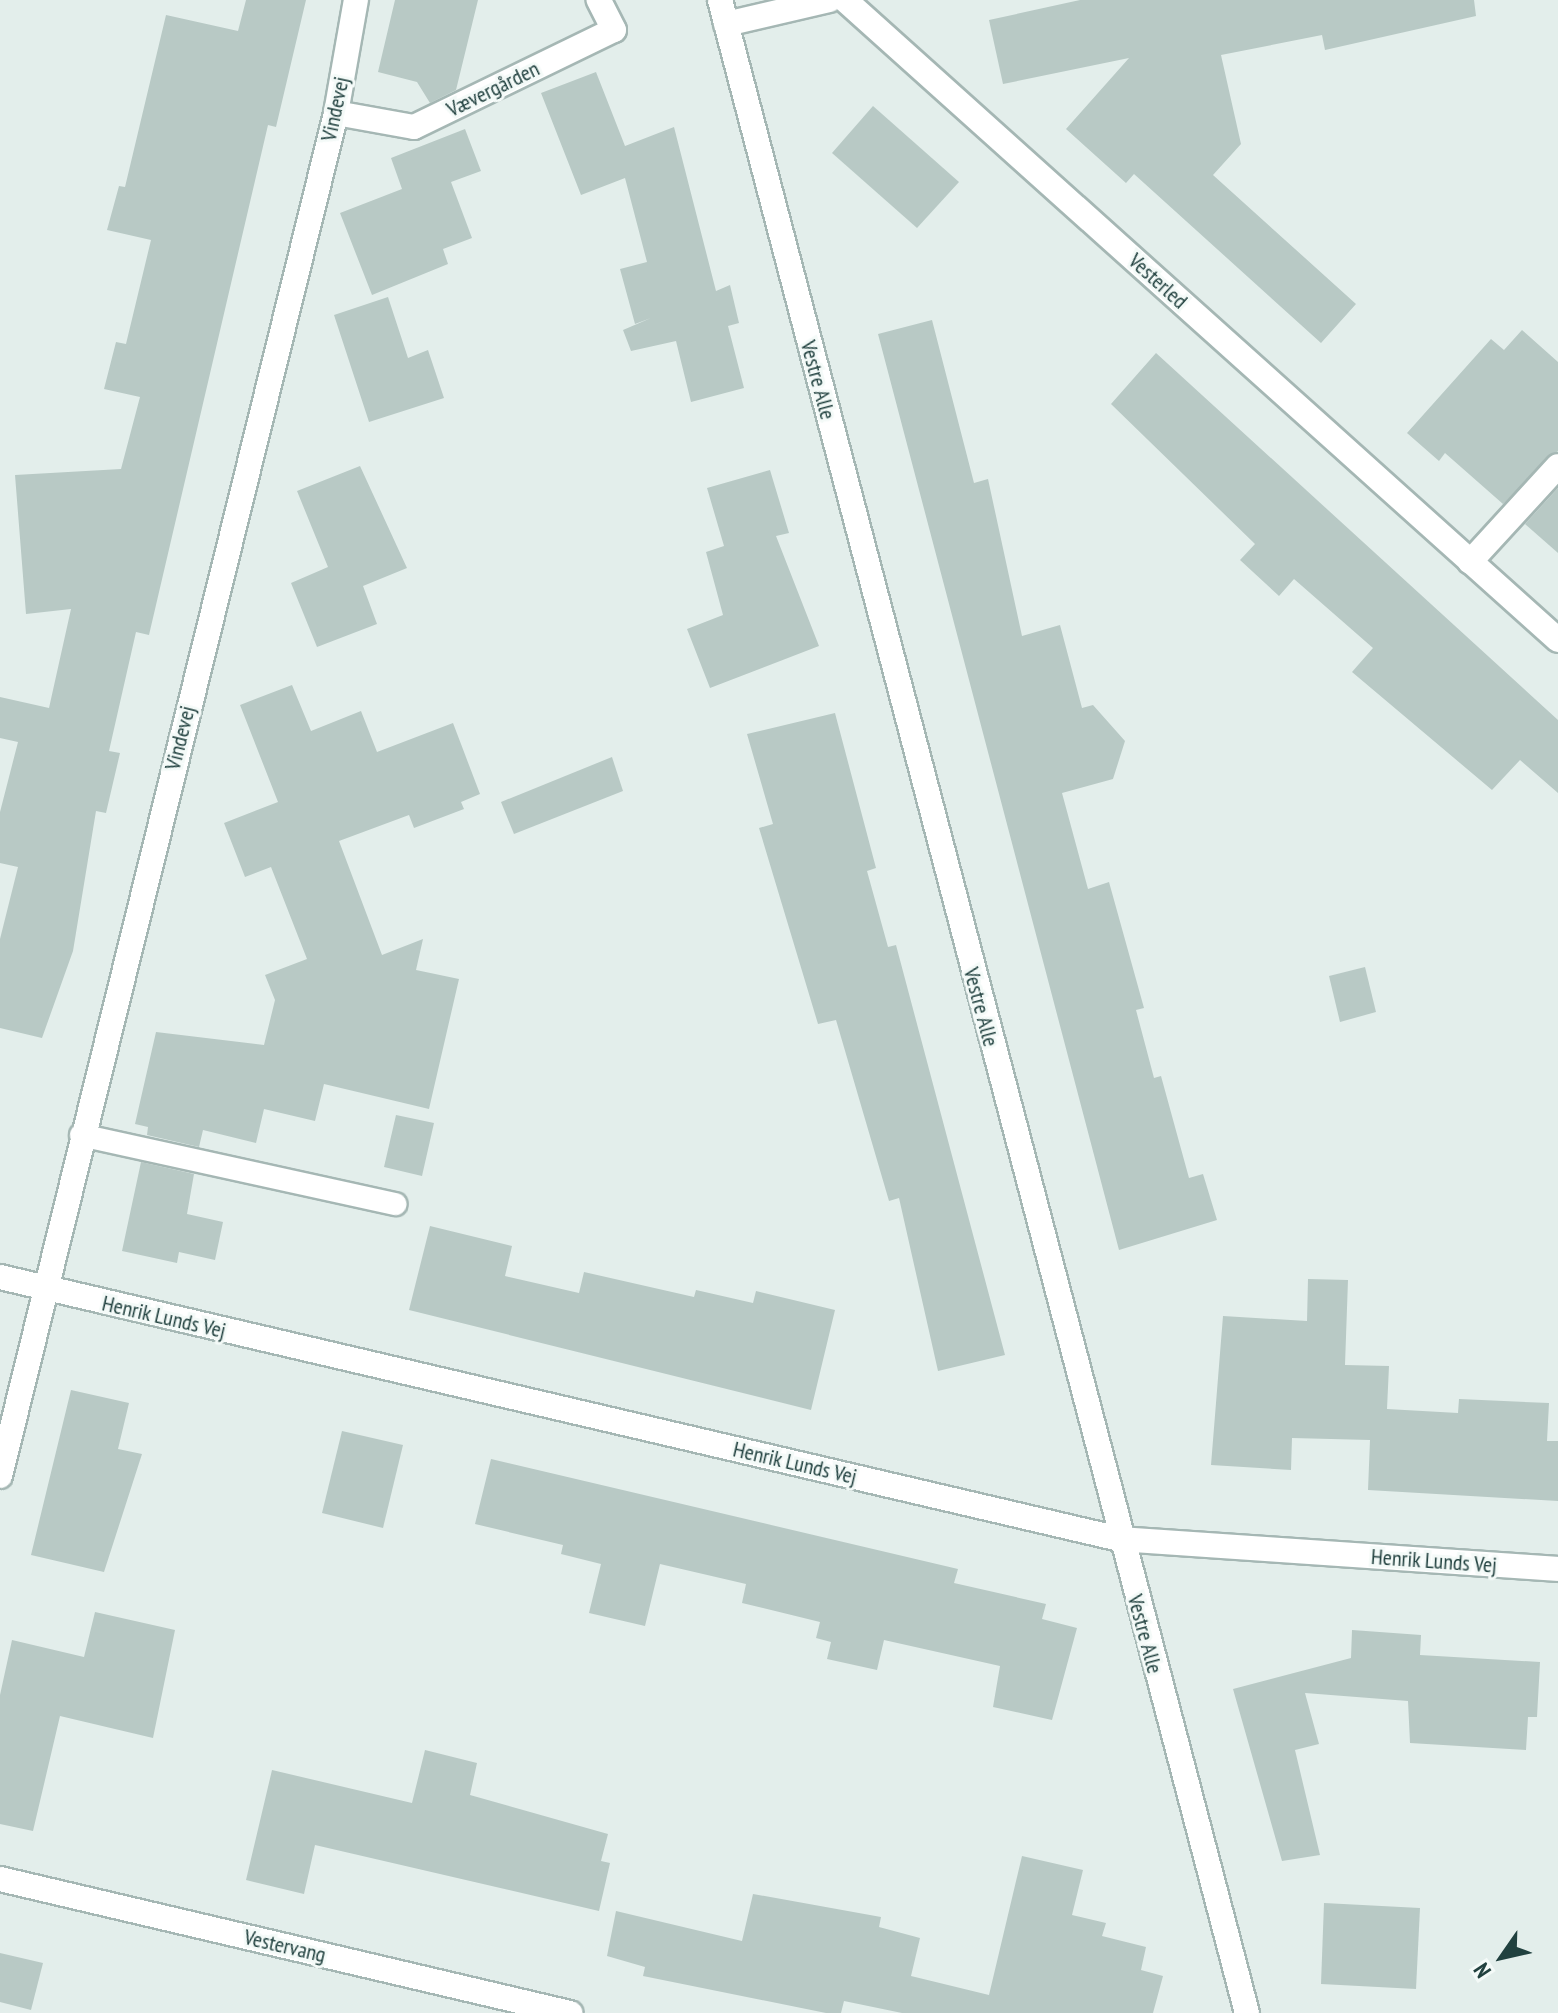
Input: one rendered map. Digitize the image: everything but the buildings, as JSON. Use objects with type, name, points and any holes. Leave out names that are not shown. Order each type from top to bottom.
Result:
[{"type":"street","name":"Vindevej","points":[[0,1476],[43,1289],[336,113],[356,0]]},
{"type":"street","name":"Vævergården","points":[[336,113],[414,127],[614,30],[599,0]]},
{"type":"street","points":[[723,12],[829,0]]},
{"type":"street","name":"Vesterled","points":[[845,0],[1558,640]]},
{"type":"street","name":"Vestre Alle","points":[[723,12],[1120,1539],[1247,2013]]},
{"type":"street","points":[[1470,562],[1558,466]]},
{"type":"street","name":"Henrik Lunds Vej","points":[[0,1277],[1120,1539],[1558,1569]]},
{"type":"street","name":"Vestervang","points":[[0,1879],[570,2013]]},
{"type":"lane","points":[[81,1135],[396,1204]]}]
